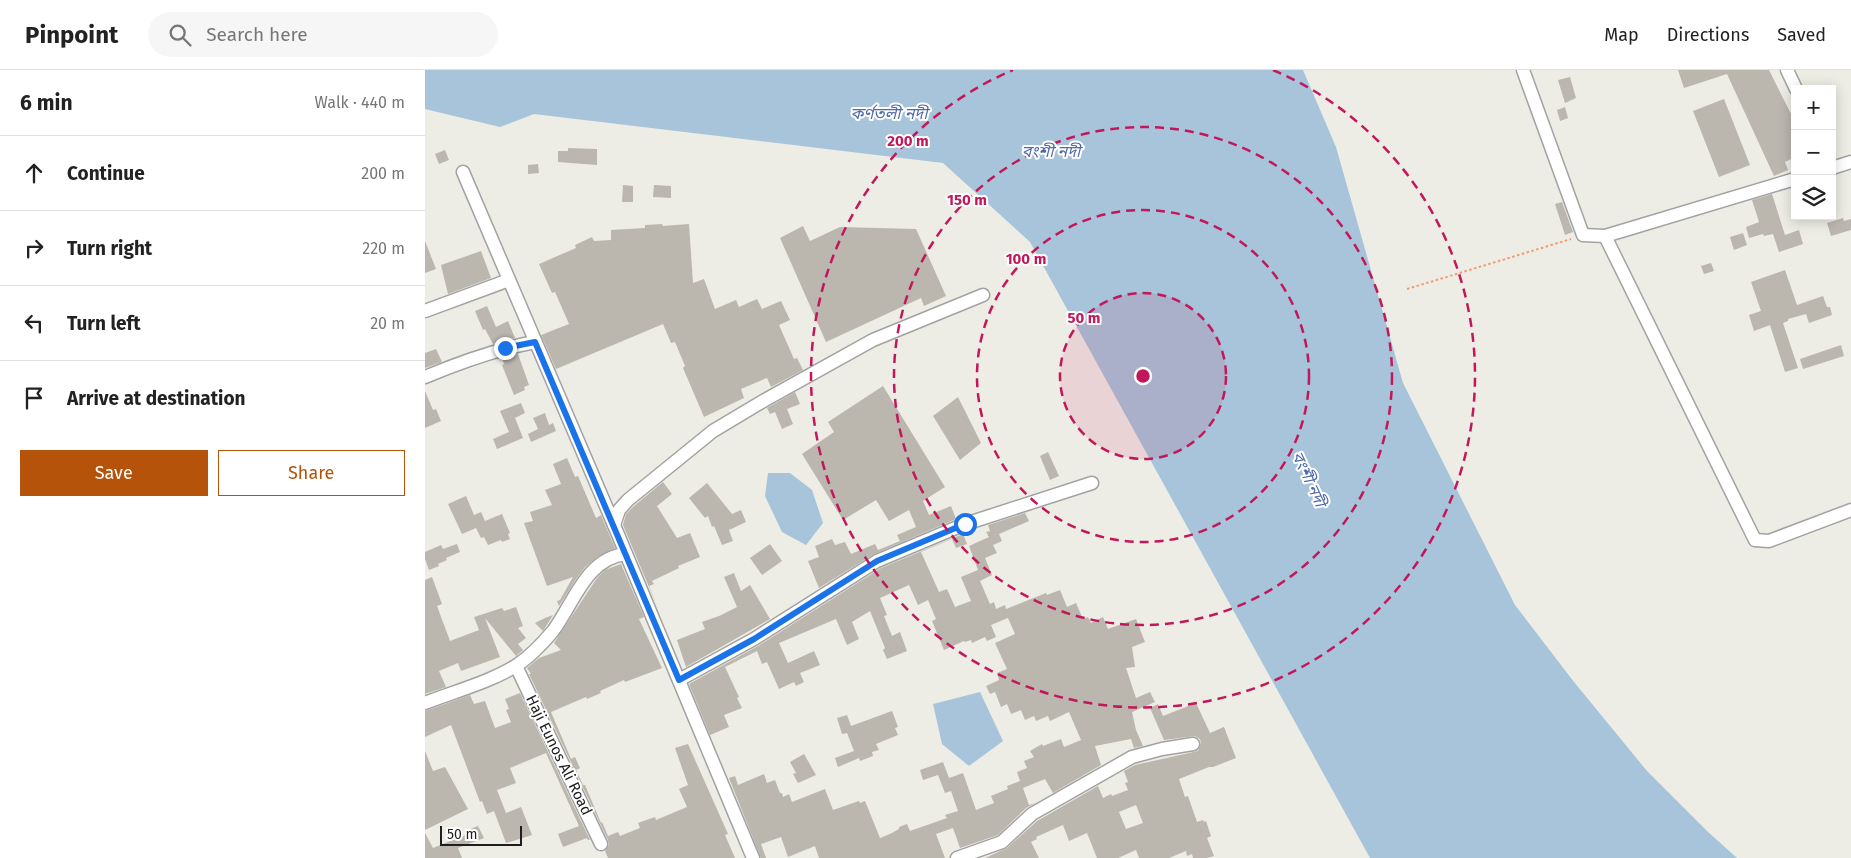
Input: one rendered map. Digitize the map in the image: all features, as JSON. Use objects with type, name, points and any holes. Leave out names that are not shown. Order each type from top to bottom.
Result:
[{"type":"street","points":[[1523,70],[1583,235],[1605,236],[1791,180]]},
{"type":"street","points":[[1787,70],[1794,85]]},
{"type":"street","points":[[1836,165],[1851,162]]},
{"type":"street","points":[[463,172],[614,525],[753,858]]},
{"type":"street","points":[[1605,236],[1755,540],[1769,542],[1851,510]]},
{"type":"street","points":[[425,311],[509,280]]},
{"type":"street","points":[[614,525],[619,510],[627,500],[713,431],[873,340],[983,295]]},
{"type":"street","points":[[425,377],[459,363],[505,348],[535,342]]},
{"type":"street","points":[[679,680],[754,639],[877,561],[965,524],[1092,483]]},
{"type":"street","points":[[425,702],[516,666],[534,652],[553,630],[596,566],[617,555],[626,554]]},
{"type":"street","name":"Haji Eunos Ali Road","points":[[516,666],[601,844]]},
{"type":"street","points":[[957,858],[1002,842],[1032,814],[1132,758],[1162,749],[1193,744]]},
{"type":"path","points":[[1407,289],[1583,235]]},
{"type":"water","points":[[425,70],[1303,70],[1336,147],[1403,383],[1515,605],[1574,682],[1647,771],[1737,858],[1370,858],[1030,242],[943,163],[534,114],[500,127],[425,109]]},
{"type":"water","points":[[768,473],[790,473],[812,490],[823,523],[806,545],[782,532],[765,496]]},
{"type":"water","points":[[980,692],[1003,741],[969,766],[942,744],[933,704]]},
{"type":"building","points":[[1678,70],[1769,70],[1791,114],[1791,159],[1785,162],[1788,170],[1774,176],[1727,74],[1684,88]]},
{"type":"building","points":[[1570,77],[1576,98],[1565,103],[1558,80]]},
{"type":"building","points":[[1724,99],[1750,165],[1719,177],[1693,111]]},
{"type":"building","points":[[1565,107],[1568,118],[1560,121],[1557,110]]},
{"type":"building","points":[[568,148],[597,149],[597,165],[558,162],[558,151],[568,151]]},
{"type":"building","points":[[445,150],[449,160],[439,164],[435,154]]},
{"type":"building","points":[[538,164],[539,173],[528,174],[528,165]]},
{"type":"building","points":[[623,185],[633,186],[633,202],[622,202]]},
{"type":"building","points":[[654,185],[671,186],[671,198],[653,197]]},
{"type":"building","points":[[1772,194],[1785,235],[1799,230],[1803,244],[1779,252],[1773,234],[1764,236],[1763,234],[1749,238],[1746,227],[1759,222],[1752,200]]},
{"type":"building","points":[[1562,202],[1573,232],[1565,235],[1555,204]]},
{"type":"building","points":[[1843,218],[1844,221],[1851,219],[1851,230],[1831,236],[1827,223]]},
{"type":"building","points":[[662,224],[663,226],[689,224],[693,283],[704,279],[715,309],[736,300],[739,307],[757,299],[762,309],[781,301],[790,320],[779,325],[794,359],[797,358],[803,370],[771,387],[767,378],[741,389],[744,398],[704,417],[683,368],[685,366],[675,342],[671,343],[663,324],[556,369],[541,335],[569,324],[555,292],[552,293],[539,264],[576,248],[575,245],[592,237],[594,241],[611,240],[611,230],[645,228],[645,225]]},
{"type":"building","points":[[803,226],[810,241],[840,227],[916,229],[946,296],[924,306],[921,298],[826,342],[780,238]]},
{"type":"building","points":[[1743,233],[1747,245],[1734,250],[1730,237]]},
{"type":"building","points":[[425,241],[436,269],[425,273]]},
{"type":"building","points":[[481,251],[491,278],[448,294],[441,265]]},
{"type":"building","points":[[1711,263],[1714,271],[1704,274],[1701,266]]},
{"type":"building","points":[[1785,270],[1797,305],[1823,296],[1827,307],[1830,307],[1832,315],[1809,323],[1806,314],[1788,319],[1788,321],[1783,323],[1798,368],[1785,372],[1770,325],[1754,331],[1749,315],[1761,311],[1751,282]]},
{"type":"building","points":[[487,306],[496,327],[508,321],[515,338],[493,344],[485,329],[483,330],[475,311]]},
{"type":"building","points":[[1841,345],[1844,356],[1803,369],[1800,359]]},
{"type":"building","points":[[436,349],[442,362],[425,368],[425,353]]},
{"type":"building","points":[[518,354],[529,385],[524,387],[525,390],[514,395],[502,365],[504,364],[502,358]]},
{"type":"building","points":[[883,386],[945,487],[923,501],[929,515],[951,506],[956,519],[874,554],[819,588],[808,561],[819,557],[815,546],[832,539],[835,545],[845,542],[851,554],[875,544],[878,550],[900,541],[897,535],[916,527],[909,510],[889,521],[876,500],[843,520],[802,454],[834,432],[828,422]]},
{"type":"building","points":[[425,391],[433,410],[436,409],[441,421],[425,428]]},
{"type":"building","points":[[795,392],[800,404],[787,409],[793,424],[782,429],[775,412],[770,414],[767,408]]},
{"type":"building","points":[[958,397],[981,443],[960,460],[933,416]]},
{"type":"building","points":[[521,403],[525,413],[515,418],[523,438],[497,449],[493,439],[509,432],[500,411]]},
{"type":"building","points":[[545,413],[549,425],[553,423],[556,431],[531,442],[528,434],[538,429],[533,418]]},
{"type":"building","points":[[1048,452],[1059,476],[1050,480],[1040,456]]},
{"type":"building","points":[[567,458],[575,477],[578,476],[596,518],[601,515],[615,548],[597,557],[585,567],[559,606],[557,601],[560,600],[573,577],[547,586],[524,523],[533,521],[530,512],[552,505],[545,490],[561,484],[553,464]]},
{"type":"building","points":[[663,482],[672,494],[657,506],[677,538],[690,533],[700,557],[678,566],[679,568],[652,581],[654,584],[649,586],[659,611],[623,525],[626,514]]},
{"type":"building","points":[[707,483],[732,514],[741,510],[746,522],[729,530],[733,541],[722,545],[708,516],[705,518],[689,498]]},
{"type":"building","points":[[466,496],[474,515],[481,512],[485,521],[502,514],[510,533],[508,534],[510,539],[488,545],[484,537],[481,538],[476,528],[462,534],[448,504]]},
{"type":"building","points":[[1025,513],[1029,521],[999,534],[1002,541],[993,545],[997,553],[985,558],[992,575],[980,581],[990,604],[994,602],[996,609],[1005,605],[1006,609],[1046,593],[1047,595],[1060,590],[1067,607],[1076,603],[1083,619],[1088,617],[1091,623],[1103,617],[1108,629],[1136,619],[1145,642],[1132,647],[1135,667],[1126,668],[1136,698],[1150,692],[1155,702],[1132,712],[1136,730],[1143,746],[1134,748],[1131,739],[1095,746],[1101,765],[1053,793],[1045,779],[1023,788],[1029,805],[1035,803],[1026,808],[998,835],[960,848],[953,828],[936,834],[945,858],[819,858],[815,846],[788,857],[781,837],[761,844],[766,858],[761,858],[729,778],[735,776],[738,785],[764,774],[767,783],[775,780],[783,797],[789,794],[792,802],[825,789],[833,810],[859,801],[860,803],[865,801],[880,838],[907,824],[910,831],[947,818],[945,815],[958,811],[951,791],[945,793],[938,775],[923,780],[920,770],[943,762],[949,778],[963,773],[976,810],[994,803],[991,796],[1008,789],[1007,786],[1020,781],[1017,772],[1027,768],[1024,761],[1034,757],[1030,751],[1042,744],[1043,746],[1061,739],[1064,747],[1081,740],[1069,712],[1050,721],[1048,716],[1036,721],[1034,716],[1025,720],[1021,710],[1011,714],[1007,704],[1001,707],[995,692],[990,694],[986,686],[999,680],[997,673],[1007,669],[995,643],[1015,634],[1008,618],[991,625],[996,637],[987,641],[985,637],[972,643],[971,640],[964,641],[944,650],[932,621],[936,619],[928,600],[918,605],[909,585],[880,598],[887,615],[884,616],[892,636],[900,632],[907,651],[887,659],[883,650],[885,648],[870,611],[852,622],[859,639],[847,645],[836,619],[779,643],[788,663],[814,651],[820,665],[800,673],[804,682],[796,686],[794,682],[779,689],[767,662],[762,664],[757,651],[725,667],[742,708],[724,715],[729,727],[710,735],[689,684],[758,646],[881,568],[963,534],[967,544],[956,548],[952,539],[921,552],[939,592],[947,589],[955,607],[971,601],[961,577],[978,570],[969,546],[989,537],[986,532],[990,531],[988,525]]},
{"type":"building","points":[[457,544],[460,552],[446,558],[447,560],[438,564],[439,566],[429,570],[425,559],[425,552],[441,545],[443,549]]},
{"type":"building","points":[[770,544],[782,561],[762,575],[750,558]]},
{"type":"building","points":[[621,564],[644,617],[639,619],[662,668],[625,682],[624,680],[600,691],[601,693],[587,699],[586,697],[551,712],[571,759],[575,757],[580,768],[576,770],[583,785],[585,785],[608,836],[618,832],[620,836],[640,828],[638,823],[655,817],[656,820],[687,807],[679,789],[688,785],[675,748],[688,744],[728,834],[725,835],[735,858],[608,858],[605,851],[609,845],[608,840],[529,674],[531,674],[527,668],[539,658],[561,650],[554,643],[597,578],[605,570]]},
{"type":"building","points":[[734,573],[741,591],[750,585],[770,619],[686,667],[677,640],[705,629],[702,622],[737,607],[724,577]]},
{"type":"building","points":[[432,577],[442,604],[437,606],[450,641],[479,630],[474,617],[502,608],[504,611],[516,607],[523,626],[518,628],[526,638],[518,644],[523,650],[516,656],[485,618],[500,657],[461,671],[458,663],[439,671],[446,687],[425,694],[425,580]]},
{"type":"building","points":[[553,615],[543,631],[535,623],[545,618]]},
{"type":"building","points":[[520,693],[590,840],[587,838],[563,847],[558,834],[579,826],[546,753],[510,768],[516,783],[497,790],[506,813],[521,807],[532,835],[506,843],[494,811],[487,814],[482,801],[480,802],[451,725],[425,737],[425,711],[470,695],[474,704],[485,701],[495,728],[511,722],[506,710],[509,709],[505,699]]},
{"type":"building","points":[[1196,703],[1210,733],[1224,727],[1236,758],[1179,779],[1185,797],[1188,796],[1197,822],[1206,821],[1211,836],[1207,838],[1214,856],[1193,858],[1192,854],[1187,856],[1186,851],[1169,858],[1139,858],[1136,850],[1118,858],[1097,858],[1087,833],[1069,841],[1063,825],[1036,837],[1037,839],[1031,842],[1039,858],[985,858],[1007,848],[1037,821],[1098,786],[1103,798],[1128,790],[1125,783],[1128,782],[1124,771],[1135,765],[1198,751],[1201,743],[1200,739],[1195,736],[1164,740],[1150,708],[1158,704],[1163,716]],"holes":[[[1136,805],[1143,823],[1126,829],[1119,812]]]},
{"type":"building","points":[[892,711],[898,727],[895,728],[898,735],[876,744],[879,750],[872,752],[873,756],[860,761],[859,758],[838,767],[835,758],[854,751],[847,733],[842,734],[837,718],[847,715],[851,726]]},
{"type":"building","points":[[425,751],[433,771],[445,767],[468,809],[425,830]]},
{"type":"building","points":[[804,754],[816,775],[798,783],[793,774],[796,773],[790,762]]},
{"type":"building","points":[[478,826],[484,838],[458,848],[462,858],[425,858],[425,833],[433,848],[470,833],[468,830]]},
{"type":"route","points":[[505,348],[535,342],[679,680],[754,639],[877,561],[965,524]]},
{"type":"water label","name":"কর্ণতলী নদী","points":[[889,113]]},
{"type":"water label","name":"বংশী নদী","points":[[1051,151]]},
{"type":"water label","name":"বংশী নদী","points":[[1309,479]]}]
